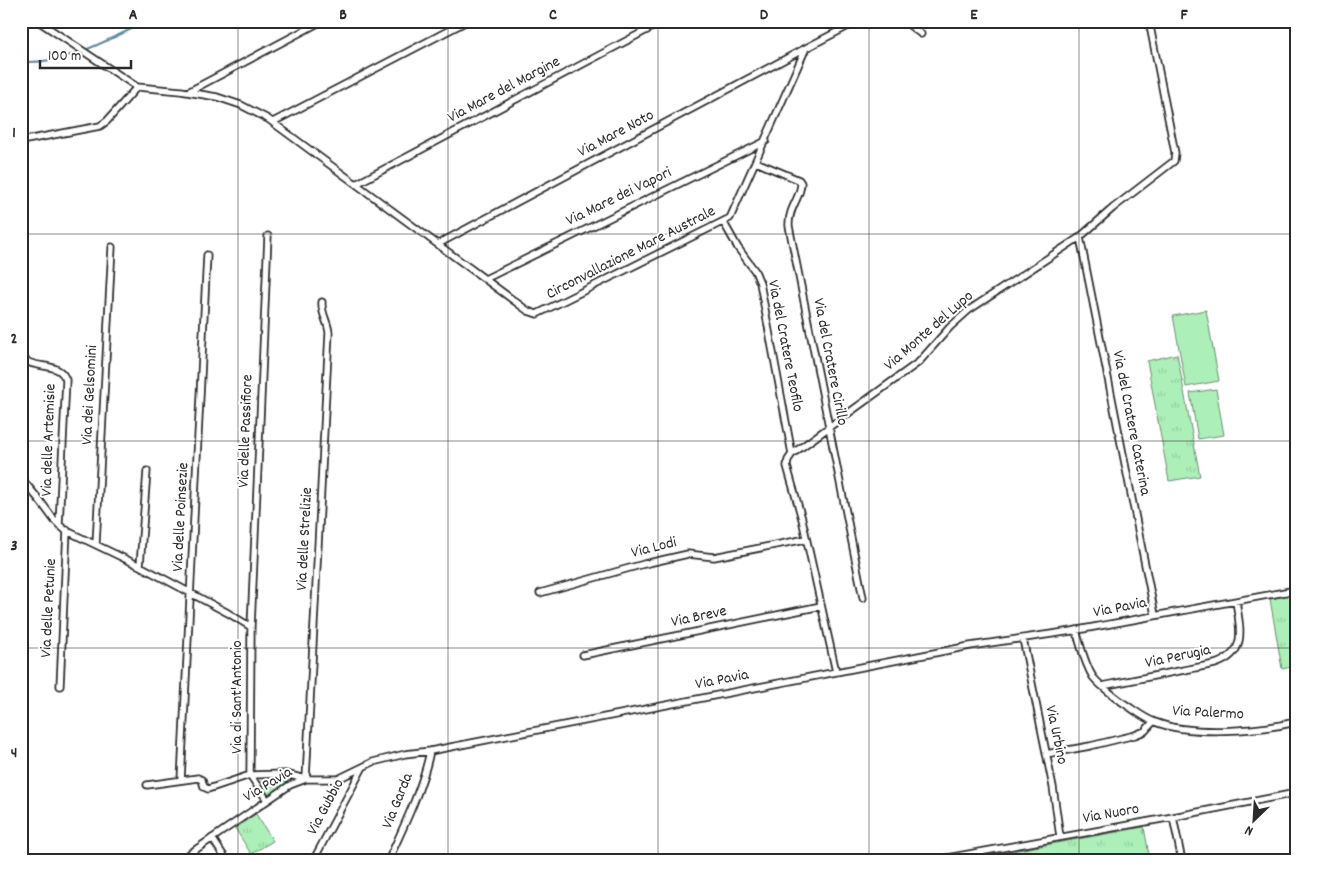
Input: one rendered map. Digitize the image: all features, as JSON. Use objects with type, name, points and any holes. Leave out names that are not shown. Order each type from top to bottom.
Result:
[{"type":"street","points":[[21,141],[100,126],[107,121],[137,87],[38,21]]},
{"type":"street","points":[[188,92],[322,21]]},
{"type":"street","points":[[273,122],[467,21]]},
{"type":"street","name":"Via Mare del Margine","points":[[356,184],[664,21]]},
{"type":"street","points":[[806,48],[858,21]]},
{"type":"street","points":[[904,21],[921,34]]},
{"type":"street","name":"Via Monte del Lupo","points":[[792,454],[919,362],[950,327],[969,310],[1080,237],[1113,208],[1174,161],[1175,153],[1149,21]]},
{"type":"street","name":"Circonvallazione Mare Australe","points":[[137,87],[188,92],[231,101],[273,122],[528,311],[539,314],[724,223],[734,213],[806,48]]},
{"type":"street","name":"Via Mare Noto","points":[[438,244],[806,48]]},
{"type":"street","name":"Via Mare dei Vapori","points":[[485,278],[766,140]]},
{"type":"street","name":"Via del Cratere Cirillo","points":[[756,162],[799,180],[801,183],[801,188],[791,210],[789,224],[828,428],[864,598]]},
{"type":"street","points":[[21,310],[24,219]]},
{"type":"street","name":"Via del Cratere Teofilo","points":[[724,223],[738,248],[755,271],[760,283],[792,454]]},
{"type":"street","name":"Via delle Passifiore","points":[[251,627],[268,236]]},
{"type":"street","name":"Via del Cratere Caterina","points":[[1080,237],[1155,615]]},
{"type":"street","name":"Via dei Gelsomini","points":[[96,544],[112,247]]},
{"type":"street","name":"Via delle Poinsezie","points":[[181,780],[192,593],[207,255]]},
{"type":"street","name":"Via delle Strelizie","points":[[306,779],[329,333],[322,314],[322,302]]},
{"type":"street","name":"Via delle Artemisie","points":[[21,357],[32,364],[56,368],[63,373],[66,380],[59,525]]},
{"type":"street","points":[[792,454],[787,466],[806,539],[836,672]]},
{"type":"street","points":[[140,566],[147,471]]},
{"type":"street","name":"Via di Sant'Antonio","points":[[21,478],[59,525],[192,593],[251,627],[250,774]]},
{"type":"street","name":"Via delle Petunie","points":[[60,686],[67,530]]},
{"type":"street","name":"Via Lodi","points":[[540,593],[644,564],[688,554],[714,556],[806,539]]},
{"type":"street","name":"Via Pavia","points":[[179,861],[290,785],[306,779],[338,779],[364,765],[401,755],[430,751],[970,646],[1076,630],[1296,590]]},
{"type":"street","name":"Via Perugia","points":[[1102,686],[1215,664],[1226,660],[1235,652],[1240,640],[1236,600]]},
{"type":"street","name":"Via Breve","points":[[583,655],[821,606]]},
{"type":"street","name":"Via Palermo","points":[[1076,630],[1088,667],[1102,686],[1153,722],[1180,727],[1219,730],[1257,728],[1296,722]]},
{"type":"street","name":"Via Urbino","points":[[1023,639],[1053,787],[1060,837]]},
{"type":"street","points":[[1046,754],[1135,735],[1145,731],[1153,722]]},
{"type":"street","name":"Via Garda","points":[[388,861],[420,786],[430,751]]},
{"type":"street","name":"Via Gubbio","points":[[314,861],[364,765]]},
{"type":"street","points":[[147,785],[200,778],[204,787],[208,789],[250,774],[288,774],[306,779]]},
{"type":"street","points":[[250,774],[267,800]]},
{"type":"street","name":"Via Nuoro","points":[[930,861],[1296,793]]},
{"type":"street","points":[[1173,817],[1182,861]]},
{"type":"street","points":[[212,838],[227,861]]},
{"type":"green space","points":[[1206,310],[1219,381],[1186,387],[1173,316]]},
{"type":"green space","points":[[1177,354],[1200,476],[1169,481],[1147,361]]},
{"type":"green space","points":[[1216,389],[1224,435],[1198,439],[1190,393]]},
{"type":"green space","points":[[1296,594],[1296,666],[1282,669],[1270,599]]},
{"type":"green space","points":[[266,776],[281,776],[286,780],[286,785],[269,795],[261,785],[261,781]]},
{"type":"green space","points":[[256,814],[273,841],[251,854],[235,828]]},
{"type":"green space","points":[[1144,827],[1150,861],[958,861]]},
{"type":"waterway","points":[[21,62],[38,62],[71,55],[102,43],[148,21]]}]
